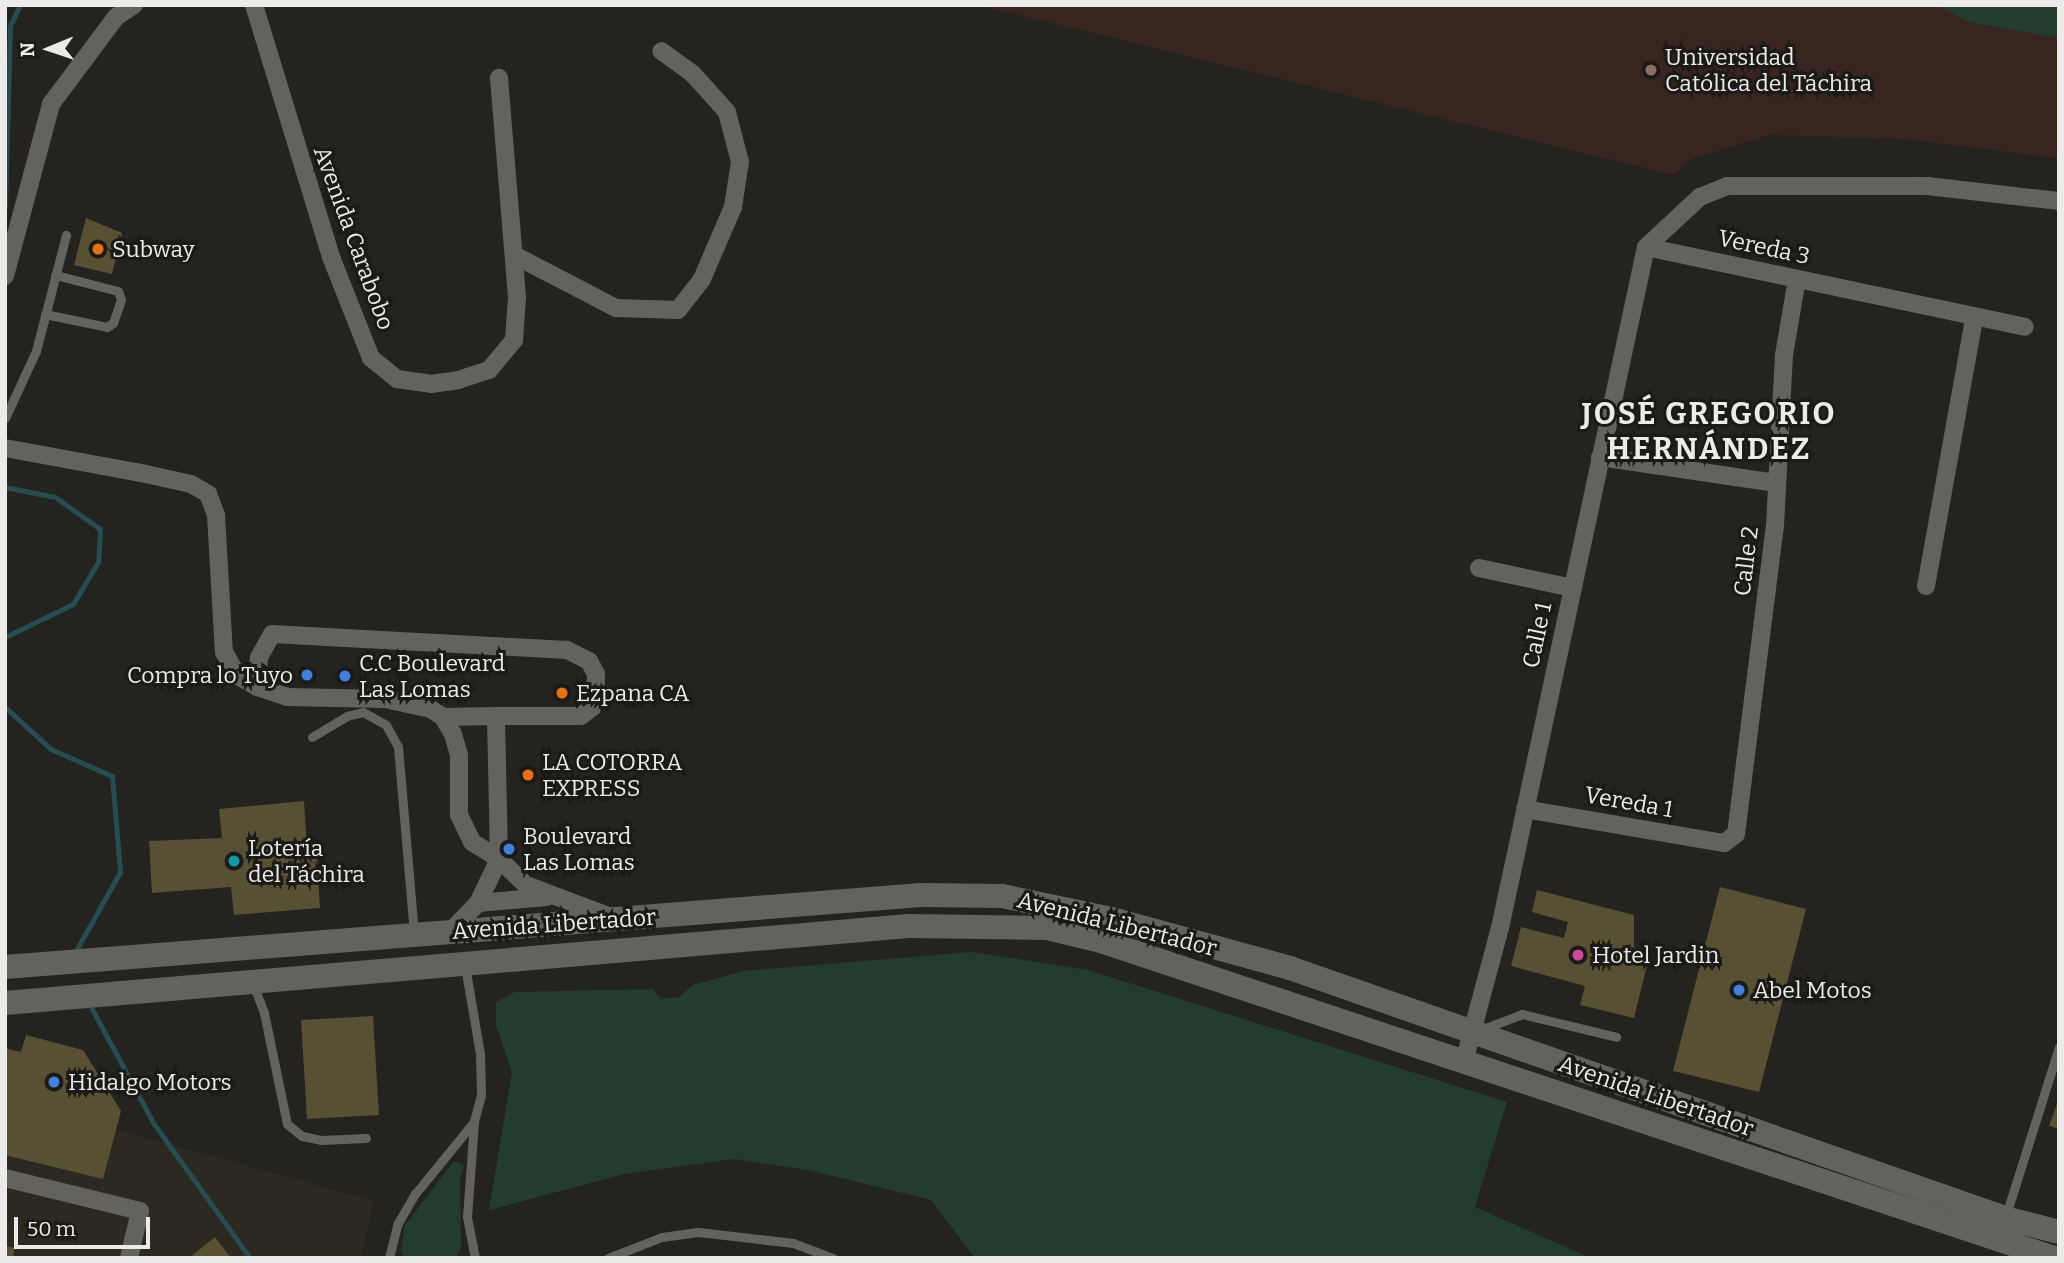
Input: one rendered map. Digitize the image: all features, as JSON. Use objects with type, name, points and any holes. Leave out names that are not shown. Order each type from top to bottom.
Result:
[{"type":"main road","name":"Avenida Libertador","points":[[5,967],[920,895],[1002,896],[1111,919],[1290,968],[2005,1218],[2059,1232]]},
{"type":"main road","name":"Avenida Libertador","points":[[5,1003],[909,926],[1047,928],[1101,941],[2054,1258]]},
{"type":"street","points":[[5,276],[51,104],[116,17],[134,5]]},
{"type":"street","name":"Avenida Carabobo","points":[[254,5],[322,231],[371,358],[397,379],[431,384],[489,370],[514,340],[517,297],[499,78]]},
{"type":"street","points":[[514,256],[616,308],[629,310],[678,310],[702,279],[733,207],[740,162],[727,112],[693,74],[661,51]]},
{"type":"street","points":[[1646,247],[1700,197],[1727,186],[1927,186],[2059,201]]},
{"type":"street","name":"Vereda 3","points":[[1646,247],[1871,297],[2025,327]]},
{"type":"street","name":"Calle 1","points":[[1464,1062],[1475,1032],[1525,809],[1646,247]]},
{"type":"street","name":"Calle 2","points":[[1724,843],[1738,825],[1775,526],[1784,355],[1797,279]]},
{"type":"street","points":[[1926,586],[1974,318]]},
{"type":"street","points":[[5,448],[191,484],[208,494],[216,515],[224,652],[238,677],[257,687],[287,697],[417,703],[443,717],[581,716],[594,706],[596,674],[589,661],[567,650],[272,634],[259,657],[257,687]]},
{"type":"street","points":[[1600,457],[1776,483]]},
{"type":"street","points":[[1479,568],[1572,588]]},
{"type":"street","points":[[450,932],[478,903],[499,859],[496,716]]},
{"type":"street","points":[[443,717],[459,755],[459,815],[464,831],[526,885],[551,896],[582,903],[617,919]]},
{"type":"street","name":"Vereda 1","points":[[1525,809],[1724,843]]},
{"type":"street","points":[[478,903],[551,896]]},
{"type":"street","points":[[5,1178],[140,1212],[129,1258]]},
{"type":"lane","points":[[5,418],[36,351],[66,235]]},
{"type":"lane","points":[[45,314],[107,327],[113,323],[121,300],[118,291],[55,275]]},
{"type":"lane","points":[[312,737],[347,716],[363,712],[386,725],[398,747],[414,935]]},
{"type":"lane","points":[[464,964],[480,1055],[481,1095],[474,1122],[467,1217],[473,1253],[464,1258]]},
{"type":"lane","points":[[252,983],[264,1013],[287,1124],[302,1136],[321,1140],[366,1138]]},
{"type":"lane","points":[[1475,1032],[1522,1014],[1616,1037]]},
{"type":"lane","points":[[2005,1218],[2059,1047]]},
{"type":"lane","points":[[391,1257],[398,1223],[415,1194],[474,1122]]},
{"type":"lane","points":[[608,1258],[662,1237],[698,1232],[793,1243],[833,1258]]},
{"type":"shaded area","name":"Universidad Católica del Táchira","points":[[978,5],[2059,5],[2059,158],[1901,139],[1770,135],[1691,159],[1673,175]]},
{"type":"shaded area","points":[[5,1099],[374,1201],[360,1258],[5,1258]]},
{"type":"green space","points":[[1936,5],[2059,5],[2059,38],[1969,22]]},
{"type":"green space","points":[[972,952],[1088,970],[1507,1102],[1475,1207],[1591,1258],[975,1258],[931,1200],[808,1170],[734,1159],[624,1174],[489,1210],[512,1072],[496,1025],[496,1002],[515,992],[653,989],[661,999],[679,997],[693,985],[744,971]]},
{"type":"green space","points":[[454,1161],[464,1165],[460,1178],[461,1247],[456,1258],[405,1258],[401,1251],[405,1225]]},
{"type":"building","name":"Subway","points":[[86,218],[122,233],[112,274],[74,265]]},
{"type":"building","name":"Lotería del Táchira","points":[[304,801],[307,848],[317,858],[320,908],[234,915],[231,887],[152,893],[149,841],[222,838],[219,809]]},
{"type":"building","name":"Abel Motos","points":[[1720,887],[1806,909],[1759,1092],[1673,1071]]},
{"type":"building","name":"Hotel Jardin","points":[[1537,890],[1634,915],[1634,953],[1649,957],[1634,1018],[1580,1005],[1585,986],[1511,966],[1521,927],[1564,938],[1568,922],[1532,912]]},
{"type":"building","points":[[373,1016],[379,1115],[307,1119],[301,1020]]},
{"type":"building","name":"Hidalgo Motors","points":[[26,1035],[83,1050],[121,1111],[103,1179],[5,1155],[5,1048],[21,1052]]},
{"type":"building","points":[[2059,1101],[2059,1129],[2049,1126]]},
{"type":"building","points":[[215,1237],[231,1258],[189,1258]]},
{"type":"building","points":[[5,1246],[15,1248],[13,1258],[5,1258]]},
{"type":"waterway","points":[[5,207],[10,26],[20,5]]},
{"type":"waterway","points":[[5,487],[55,497],[100,529],[98,562],[73,604],[5,637]]},
{"type":"waterway","points":[[5,707],[51,749],[112,776],[120,872],[77,949]]},
{"type":"waterway","points":[[92,1009],[154,1124],[250,1258]]},
{"type":"place","name":"Universidad Católica del Táchira","points":[[1651,70]]},
{"type":"place","name":"Subway","points":[[98,249]]},
{"type":"place","name":"Compra lo Tuyo","points":[[307,675]]},
{"type":"place","name":"C.C Boulevard Las Lomas","points":[[345,676]]},
{"type":"place","name":"Ezpana CA","points":[[562,693]]},
{"type":"place","name":"LA COTORRA EXPRESS","points":[[528,775]]},
{"type":"place","name":"Boulevard Las Lomas","points":[[509,849]]},
{"type":"place","name":"Lotería del Táchira","points":[[234,861]]},
{"type":"place","name":"Hotel Jardin","points":[[1578,955]]},
{"type":"place","name":"Abel Motos","points":[[1739,990]]},
{"type":"place","name":"Hidalgo Motors","points":[[54,1082]]},
{"type":"district","name":"JOSÉ GREGORIO HERNÁNDEZ","points":[[1709,431]]}]
